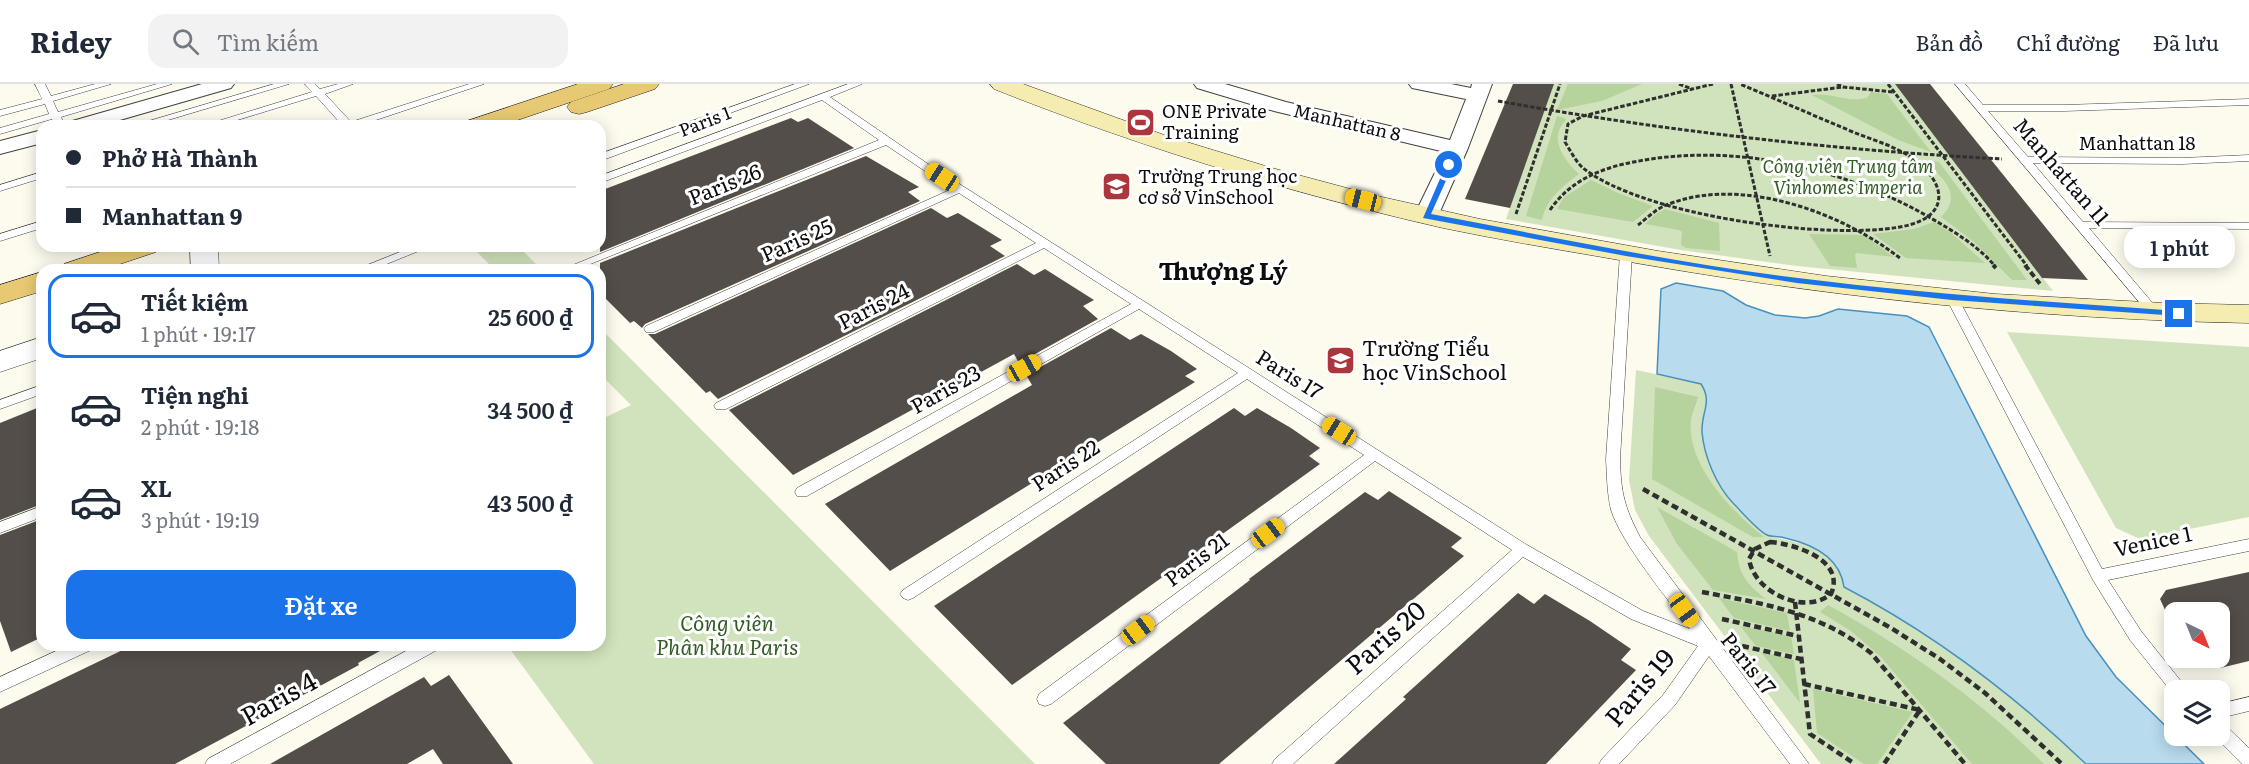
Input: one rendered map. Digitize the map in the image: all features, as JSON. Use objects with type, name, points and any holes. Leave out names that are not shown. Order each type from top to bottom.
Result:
[{"type":"main road","points":[[496,120],[608,87],[647,84]]},
{"type":"main road","points":[[1002,84],[1119,129],[1278,179],[1426,216],[1626,254],[1797,281],[1952,298],[2155,313],[2249,314]]},
{"type":"main road","points":[[536,120],[608,87]]},
{"type":"main road","points":[[92,264],[128,252]]},
{"type":"main road","points":[[0,295],[36,283]]},
{"type":"street","points":[[97,120],[224,84]]},
{"type":"street","name":"Manhattan 8","points":[[1204,84],[1281,107],[1457,148]]},
{"type":"street","points":[[1419,84],[1486,93],[1457,148],[1426,216]]},
{"type":"street","points":[[0,148],[36,138]]},
{"type":"street","points":[[0,362],[36,349]]},
{"type":"lane","points":[[40,84],[57,120]]},
{"type":"lane","points":[[0,113],[106,84]]},
{"type":"lane","points":[[38,120],[167,84]]},
{"type":"lane","points":[[158,120],[284,84]]},
{"type":"lane","points":[[310,84],[347,120]]},
{"type":"lane","points":[[229,120],[348,84]]},
{"type":"lane","points":[[367,120],[479,84]]},
{"type":"lane","points":[[606,156],[804,84]]},
{"type":"lane","name":"Paris 1","points":[[606,178],[857,84]]},
{"type":"lane","name":"Manhattan 11","points":[[1960,84],[2155,313]]},
{"type":"lane","name":"Paris 17","points":[[823,97],[960,189],[1522,549],[1637,615],[1709,644],[1800,764]]},
{"type":"lane","points":[[1979,108],[2064,108],[2249,102]]},
{"type":"lane","points":[[0,131],[36,121]]},
{"type":"lane","name":"Paris 26","points":[[581,264],[886,141]]},
{"type":"lane","name":"Manhattan 18","points":[[2024,160],[2182,161],[2249,158]]},
{"type":"lane","points":[[0,188],[36,177]]},
{"type":"lane","name":"Paris 25","points":[[650,329],[960,189]]},
{"type":"lane","points":[[2081,225],[2249,226]]},
{"type":"lane","points":[[0,238],[36,226]]},
{"type":"lane","name":"Paris 24","points":[[721,406],[1045,243]]},
{"type":"lane","points":[[377,264],[409,252]]},
{"type":"lane","points":[[1626,254],[1613,459],[1614,486],[1619,511],[1634,540],[1709,644]]},
{"type":"lane","points":[[1952,298],[2098,576]]},
{"type":"lane","name":"Paris 23","points":[[802,492],[1140,304]]},
{"type":"lane","name":"Paris 22","points":[[908,594],[1247,373]]},
{"type":"lane","points":[[0,405],[36,391]]},
{"type":"lane","name":"Paris 21","points":[[1045,699],[1375,454]]},
{"type":"lane","points":[[0,528],[36,513]]},
{"type":"lane","name":"Venice 1","points":[[2171,680],[2146,652],[2098,576],[2249,545]]},
{"type":"lane","name":"Paris 20","points":[[1281,764],[1490,580],[1522,549]]},
{"type":"lane","name":"Paris 19","points":[[1608,764],[1669,700],[1709,644]]},
{"type":"lane","points":[[0,685],[72,651]]},
{"type":"lane","name":"Paris 4","points":[[214,764],[420,651]]},
{"type":"lane","points":[[2230,709],[2249,704]]},
{"type":"lane","points":[[2230,741],[2249,759]]},
{"type":"path","points":[[1514,218],[1560,84]]},
{"type":"path","points":[[1679,84],[1692,89]]},
{"type":"path","points":[[1713,84],[1583,116],[1568,124],[1564,141],[1568,152],[1591,174],[1619,189],[1663,205],[1763,225],[1808,229],[1897,227],[1929,216],[1937,208],[1941,196],[1938,184],[1927,171],[1904,153],[1740,84]]},
{"type":"path","points":[[1731,84],[1771,260]]},
{"type":"path","points":[[1837,84],[1843,87]]},
{"type":"path","points":[[1888,84],[2043,288]]},
{"type":"path","points":[[1769,96],[1843,87],[1894,93]]},
{"type":"path","points":[[1486,93],[1551,111],[1743,138],[1904,153],[2003,159]]},
{"type":"path","points":[[1550,210],[1576,182],[1591,174],[1633,161],[1658,157],[1711,155],[1748,158],[1838,177],[1882,193],[1929,216],[1966,240],[1989,258],[1996,268]]},
{"type":"path","points":[[1638,225],[1647,214],[1674,201],[1721,196],[1757,198],[1809,209],[1859,229],[1884,244],[1901,259]]},
{"type":"path","points":[[1644,489],[1940,659],[1985,693],[2062,764]]},
{"type":"path","points":[[1770,542],[1796,546],[1809,551],[1829,568],[1834,578],[1831,595],[1822,601],[1810,603],[1795,602],[1780,597],[1756,580],[1750,569],[1749,559],[1753,551],[1760,545],[1770,542]]},
{"type":"path","points":[[1702,592],[1816,617],[1857,640],[1871,653],[1965,764]]},
{"type":"path","points":[[1795,602],[1810,734],[1856,764]]},
{"type":"path","points":[[1722,619],[1798,636]]},
{"type":"path","points":[[1742,646],[1801,659]]},
{"type":"path","points":[[1804,684],[1920,710]]},
{"type":"path","points":[[1884,764],[1920,710]]},
{"type":"green space","name":"Công viên Trung tâm Vinhomes Imperia","points":[[1554,84],[1895,84],[2053,291],[1797,266],[1681,250],[1506,219]]},
{"type":"green space","points":[[1568,84],[1642,84],[1602,101],[1557,110]]},
{"type":"green space","points":[[1871,92],[1887,94],[1931,152],[1898,140],[1812,95],[1860,99],[1867,98]]},
{"type":"green space","points":[[1557,116],[1566,120],[1558,134],[1560,149],[1568,163],[1579,174],[1551,199],[1542,220],[1526,216]]},
{"type":"green space","points":[[1924,161],[1939,162],[2027,280],[2012,280],[1973,241],[1941,217],[1951,201],[1950,193],[1948,186]]},
{"type":"green space","points":[[1591,180],[1653,206],[1633,222],[1557,209],[1564,197]]},
{"type":"green space","points":[[1665,209],[1719,223],[1720,251],[1686,248],[1681,245],[1682,232],[1679,230],[1645,224]]},
{"type":"green space","points":[[1934,222],[1951,233],[1985,263],[1906,258],[1873,234],[1914,229]]},
{"type":"green space","points":[[1809,234],[1864,235],[1894,257],[1857,253],[1855,255],[1857,268],[1830,266]]},
{"type":"green space","points":[[477,252],[524,252],[536,264],[489,264]]},
{"type":"green space","points":[[2007,332],[2249,347],[2249,517],[2140,539],[2116,528]]},
{"type":"green space","name":"Công viên Phân khu Paris","points":[[606,334],[1035,764],[594,764],[511,651],[606,651],[606,417],[631,405],[606,380]]},
{"type":"green space","points":[[1636,370],[1700,383],[1706,397],[1705,441],[1710,463],[1725,493],[1755,526],[1769,536],[1813,547],[1822,552],[1837,568],[1843,580],[1992,681],[2041,720],[2086,764],[1821,764],[1649,536],[1635,510],[1629,480]]},
{"type":"green space","points":[[1655,387],[1698,397],[1691,420],[1691,437],[1703,470],[1726,501],[1764,537],[1753,537],[1652,479]]},
{"type":"green space","points":[[1657,507],[1737,552],[1742,574],[1766,599],[1713,590],[1677,544]]},
{"type":"green space","points":[[1719,598],[1787,613],[1790,631],[1734,618]]},
{"type":"green space","points":[[1828,605],[1886,639],[1942,677],[1994,718],[2044,764],[1972,764],[1880,656],[1851,631],[1820,612]]},
{"type":"green space","points":[[1740,626],[1791,636],[1794,654],[1756,646]]},
{"type":"green space","points":[[1761,652],[1794,660],[1800,703]]},
{"type":"green space","points":[[1813,689],[1913,712],[1877,764],[1864,764],[1817,733]]},
{"type":"water","points":[[1676,283],[1723,291],[1746,305],[1775,315],[1805,318],[1838,309],[1907,316],[1929,327],[2086,636],[2116,677],[2164,724],[2164,746],[2186,746],[2204,764],[2086,764],[2030,713],[1941,645],[1844,587],[1837,568],[1823,553],[1805,544],[1767,535],[1759,529],[1727,496],[1712,470],[1705,451],[1702,432],[1706,396],[1701,384],[1657,374],[1661,289]]},
{"type":"building","points":[[1513,84],[1554,84],[1510,208],[1465,199]]},
{"type":"building","points":[[1895,84],[1930,84],[2088,280],[2042,278]]},
{"type":"building","points":[[791,118],[798,122],[808,118],[854,148],[606,250],[606,189]]},
{"type":"building","points":[[866,156],[919,187],[908,192],[920,201],[645,324],[642,328],[634,321],[630,323],[606,299],[606,264],[600,263]]},
{"type":"building","points":[[931,208],[947,218],[958,213],[1002,240],[990,246],[1005,256],[718,399],[710,391],[706,393],[648,334],[655,334]]},
{"type":"building","points":[[1017,264],[1034,275],[1045,269],[1094,300],[1083,306],[1098,319],[1019,363],[1014,354],[793,475],[729,410]]},
{"type":"building","points":[[1111,328],[1130,340],[1141,334],[1171,351],[1197,369],[1185,376],[1195,382],[890,571],[825,504],[1032,385],[1026,375]]},
{"type":"building","points":[[36,408],[36,506],[0,520],[0,423]]},
{"type":"building","points":[[1234,408],[1245,416],[1257,408],[1291,428],[1320,448],[1309,456],[1320,464],[1012,685],[934,606]]},
{"type":"building","points":[[1389,491],[1462,538],[1451,547],[1464,556],[1219,764],[1106,764],[1063,723],[1365,492],[1378,500]]},
{"type":"building","points":[[36,521],[36,640],[11,652],[0,621],[0,535]]},
{"type":"building","points":[[2249,572],[2249,661],[2230,666],[2230,602],[2164,602],[2164,608],[2160,599],[2166,590]]},
{"type":"building","points":[[1518,593],[1534,604],[1545,594],[1590,621],[1631,649],[1621,660],[1636,670],[1546,764],[1334,764],[1406,699],[1403,697]]},
{"type":"building","points":[[121,651],[380,651],[358,663],[359,665],[175,764],[0,764],[0,709]]},
{"type":"building","points":[[449,675],[513,764],[443,764],[433,749],[407,764],[270,764],[424,677],[431,686]]},
{"type":"place","name":"ONE Private Training","points":[[1141,122]]},
{"type":"place","name":"Trường Trung học cơ sở VinSchool","points":[[1117,187]]},
{"type":"place","name":"Trường Tiểu học VinSchool","points":[[1341,361]]},
{"type":"district","name":"Thượng Lý","points":[[1223,272]]},
{"type":"route","points":[[1449,165],[1426,216],[1626,254],[1797,281],[1952,298],[2179,314]]}]
